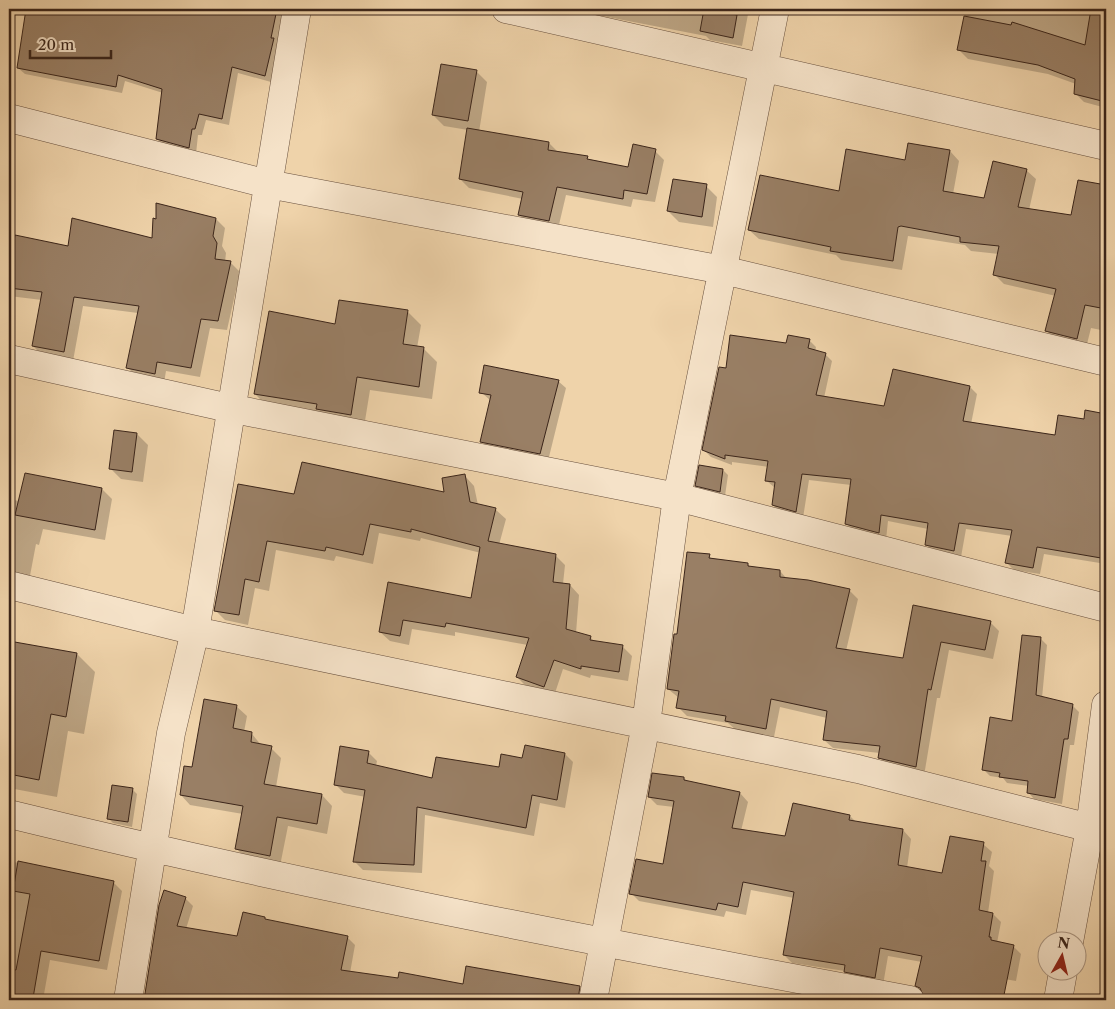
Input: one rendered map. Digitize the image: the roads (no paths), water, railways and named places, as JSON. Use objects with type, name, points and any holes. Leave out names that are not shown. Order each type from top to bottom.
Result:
[{"type":"street","points":[[128,1000],[171,733],[194,631],[229,408],[297,9]]},
{"type":"street","points":[[506,9],[1106,146]]},
{"type":"street","points":[[593,1000],[646,724],[677,497],[775,9]]},
{"type":"street","points":[[9,118],[268,184],[723,270],[1106,362]]},
{"type":"street","points":[[9,359],[229,408],[677,497],[1106,608]]},
{"type":"street","points":[[9,586],[194,631],[858,769],[1098,830]]},
{"type":"street","points":[[1072,932],[1098,830],[1106,705]]},
{"type":"street","points":[[9,814],[153,849],[604,943],[910,1000]]},
{"type":"street","points":[[1058,1000],[1061,982]]}]
